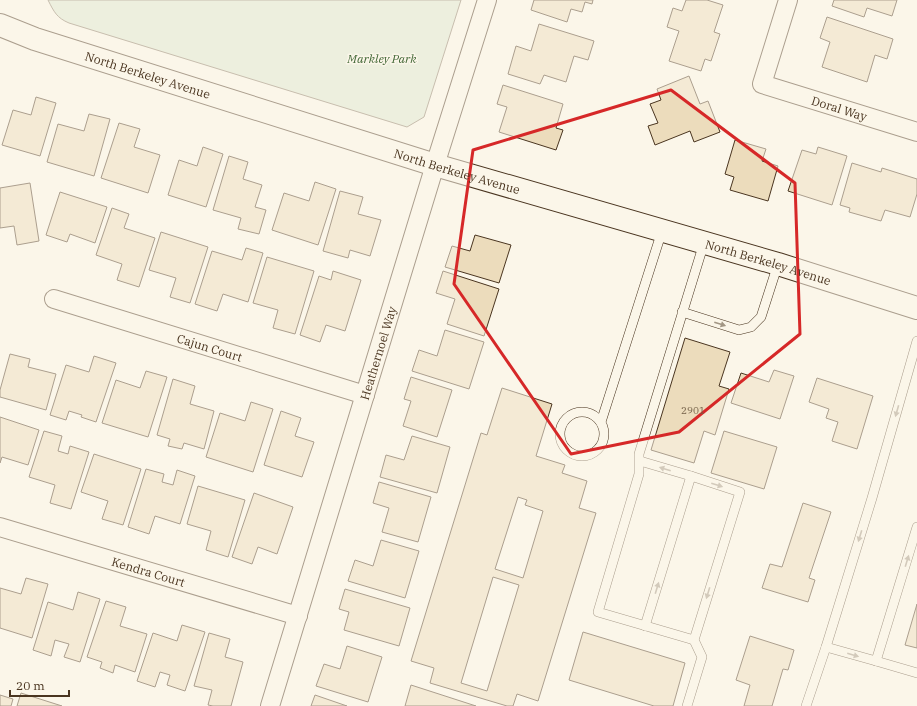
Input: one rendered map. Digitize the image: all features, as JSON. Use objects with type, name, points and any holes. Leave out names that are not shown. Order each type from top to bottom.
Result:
[{"type":"street","name":"Heathernoel Way","points":[[270,706],[435,165],[487,0]]},
{"type":"street","name":"Doral Way","points":[[788,0],[762,84],[917,132]]},
{"type":"street","name":"North Berkeley Avenue","points":[[0,25],[35,39],[435,165],[778,264],[917,308]]},
{"type":"street","name":"Cajun Court","points":[[54,299],[365,396]]},
{"type":"street","name":"Kendra Court","points":[[0,527],[298,616]]},
{"type":"lane","points":[[601,422],[594,415],[587,412],[573,414],[566,418],[560,431],[560,439],[563,446],[568,452],[574,455],[582,456],[589,456],[601,447],[605,433],[604,426],[601,422],[662,231]]},
{"type":"lane","points":[[694,640],[598,612],[639,474],[639,454],[704,243]]},
{"type":"lane","points":[[682,312],[739,330],[752,327],[761,317],[778,264]]},
{"type":"lane","points":[[806,706],[826,647],[872,498],[917,341]]},
{"type":"lane","points":[[908,374],[917,377]]},
{"type":"lane","points":[[640,461],[740,492],[694,640],[702,657],[687,706]]},
{"type":"lane","points":[[645,626],[691,476]]},
{"type":"lane","points":[[876,661],[917,527]]},
{"type":"lane","points":[[826,647],[917,673]]},
{"type":"highlighted area","points":[[671,90],[795,183],[800,334],[679,432],[571,454],[454,284],[473,150]]},
{"type":"green space","name":"Markley Park","points":[[48,0],[461,0],[424,117],[407,127],[69,23],[56,14]]},
{"type":"building","points":[[534,0],[593,0],[592,4],[585,2],[582,12],[571,9],[567,22],[531,10]]},
{"type":"building","points":[[686,0],[707,0],[723,5],[714,32],[720,34],[711,61],[705,59],[701,71],[669,61],[679,31],[667,27],[673,8],[682,11]]},
{"type":"building","points":[[834,0],[897,0],[892,16],[867,8],[864,17],[832,6]]},
{"type":"building","points":[[827,17],[893,39],[887,59],[875,55],[867,82],[822,67],[830,42],[820,38]]},
{"type":"building","points":[[539,24],[594,41],[588,60],[574,56],[566,82],[544,75],[540,84],[508,74],[516,46],[531,51]]},
{"type":"building","points":[[689,76],[700,104],[708,101],[720,132],[694,142],[690,131],[655,145],[648,126],[658,123],[650,104],[661,100],[657,89]]},
{"type":"building","points":[[503,85],[563,104],[556,128],[563,130],[556,150],[499,132],[507,107],[497,104]]},
{"type":"building","points":[[36,97],[56,103],[40,156],[2,145],[13,110],[31,115]]},
{"type":"building","points":[[89,114],[110,119],[94,176],[47,162],[58,124],[84,131]]},
{"type":"building","points":[[119,123],[140,129],[134,147],[160,155],[148,193],[101,178]]},
{"type":"building","points":[[735,140],[766,149],[762,161],[778,166],[768,201],[730,190],[734,177],[725,174]]},
{"type":"building","points":[[203,147],[223,154],[206,207],[168,195],[179,160],[197,166]]},
{"type":"building","points":[[818,147],[847,156],[832,205],[788,191],[802,150],[816,154]]},
{"type":"building","points":[[229,156],[248,162],[243,179],[262,185],[255,207],[266,210],[259,234],[238,229],[241,218],[213,210]]},
{"type":"building","points":[[852,163],[881,172],[882,168],[917,179],[917,194],[910,217],[885,210],[881,221],[849,212],[850,208],[840,205]]},
{"type":"building","points":[[315,182],[336,189],[318,245],[272,230],[284,193],[309,201]]},
{"type":"building","points":[[30,183],[39,241],[17,245],[14,226],[0,228],[0,188]]},
{"type":"building","points":[[340,191],[363,197],[358,214],[381,220],[370,256],[350,250],[348,258],[323,251]]},
{"type":"building","points":[[60,192],[107,207],[95,243],[70,234],[67,242],[46,235]]},
{"type":"building","points":[[112,208],[129,214],[124,228],[155,238],[139,287],[117,280],[122,264],[96,255]]},
{"type":"building","points":[[161,232],[208,247],[190,303],[170,297],[176,278],[149,270]]},
{"type":"building","points":[[475,235],[511,245],[499,283],[445,267],[452,246],[470,251]]},
{"type":"building","points":[[246,248],[263,253],[248,302],[223,294],[217,311],[195,304],[212,251],[242,260]]},
{"type":"building","points":[[267,257],[314,271],[295,334],[273,328],[278,310],[253,303]]},
{"type":"building","points":[[333,271],[361,280],[345,331],[326,325],[320,342],[300,335],[319,276],[331,280]]},
{"type":"building","points":[[443,271],[499,289],[484,336],[447,324],[455,299],[436,293]]},
{"type":"building","points":[[445,330],[484,342],[469,389],[412,371],[419,350],[437,356]]},
{"type":"building","points":[[685,338],[730,352],[719,386],[729,389],[715,435],[704,431],[694,463],[651,450]]},
{"type":"building","points":[[10,354],[30,359],[28,367],[56,374],[46,410],[0,397],[0,390]]},
{"type":"building","points":[[94,356],[116,363],[96,422],[81,417],[82,415],[69,411],[66,420],[50,415],[66,365],[89,372]]},
{"type":"building","points":[[774,370],[794,376],[780,419],[731,403],[741,373],[769,382]]},
{"type":"building","points":[[146,371],[167,377],[148,437],[102,423],[116,380],[140,388]]},
{"type":"building","points":[[411,377],[452,390],[437,437],[403,426],[411,401],[404,399]]},
{"type":"building","points":[[817,378],[873,396],[857,449],[832,441],[838,422],[826,418],[829,409],[809,402]]},
{"type":"building","points":[[173,379],[195,386],[190,404],[214,411],[204,449],[184,443],[182,449],[168,446],[170,439],[157,435]]},
{"type":"building","points":[[502,388],[552,404],[536,456],[565,465],[562,473],[587,481],[579,508],[596,513],[538,701],[517,694],[513,706],[507,706],[430,683],[434,668],[411,661],[481,433],[487,435]],"holes":[[[518,497],[527,500],[525,505],[543,511],[523,578],[495,569]],[[493,577],[519,585],[487,691],[461,683]]]},
{"type":"building","points":[[251,402],[273,409],[253,472],[206,457],[220,413],[245,421]]},
{"type":"building","points":[[281,411],[301,418],[295,436],[314,442],[302,477],[264,465]]},
{"type":"building","points":[[0,417],[39,430],[28,465],[2,457],[0,463]]},
{"type":"building","points":[[44,431],[62,436],[58,451],[68,454],[70,446],[89,452],[71,509],[50,503],[55,485],[29,477]]},
{"type":"building","points":[[724,431],[777,447],[764,489],[711,473]]},
{"type":"building","points":[[412,436],[450,447],[437,493],[380,477],[386,455],[404,460]]},
{"type":"building","points":[[94,454],[141,469],[123,525],[102,519],[108,501],[81,492]]},
{"type":"building","points":[[146,469],[164,474],[162,482],[173,485],[177,470],[195,476],[180,524],[155,516],[149,534],[128,527]]},
{"type":"building","points":[[379,482],[431,497],[418,542],[382,532],[389,508],[373,503]]},
{"type":"building","points":[[198,486],[245,500],[228,557],[206,550],[211,531],[187,524]]},
{"type":"building","points":[[254,493],[293,507],[277,554],[258,547],[252,564],[232,557]]},
{"type":"building","points":[[803,503],[831,512],[809,578],[815,580],[808,602],[762,588],[770,564],[782,567]]},
{"type":"building","points":[[381,540],[419,551],[405,598],[348,581],[355,560],[373,566]]},
{"type":"building","points":[[26,578],[48,584],[32,638],[0,628],[0,588],[21,594]]},
{"type":"building","points":[[345,589],[410,608],[399,646],[344,630],[349,612],[339,609]]},
{"type":"building","points":[[78,592],[100,599],[80,662],[64,657],[69,644],[55,640],[51,656],[33,650],[48,602],[73,610]]},
{"type":"building","points":[[106,601],[126,607],[120,626],[147,634],[135,672],[115,665],[113,673],[100,668],[102,662],[87,657]]},
{"type":"building","points":[[917,604],[917,648],[905,645]]},
{"type":"building","points":[[182,625],[205,632],[185,691],[167,685],[170,675],[160,672],[155,687],[137,681],[153,633],[177,641]]},
{"type":"building","points":[[583,632],[685,663],[673,706],[654,706],[569,680]]},
{"type":"building","points":[[209,633],[230,639],[225,657],[243,662],[231,706],[208,705],[212,690],[194,686]]},
{"type":"building","points":[[750,636],[794,650],[788,670],[783,669],[772,706],[744,706],[750,685],[736,680]]},
{"type":"building","points":[[347,646],[382,657],[368,702],[316,686],[324,664],[340,669]]},
{"type":"building","points":[[411,685],[476,706],[405,706]]},
{"type":"building","points":[[21,693],[62,706],[17,706]]},
{"type":"building","points":[[0,695],[13,699],[11,706],[0,706]]},
{"type":"building","points":[[315,695],[347,706],[311,706]]}]
